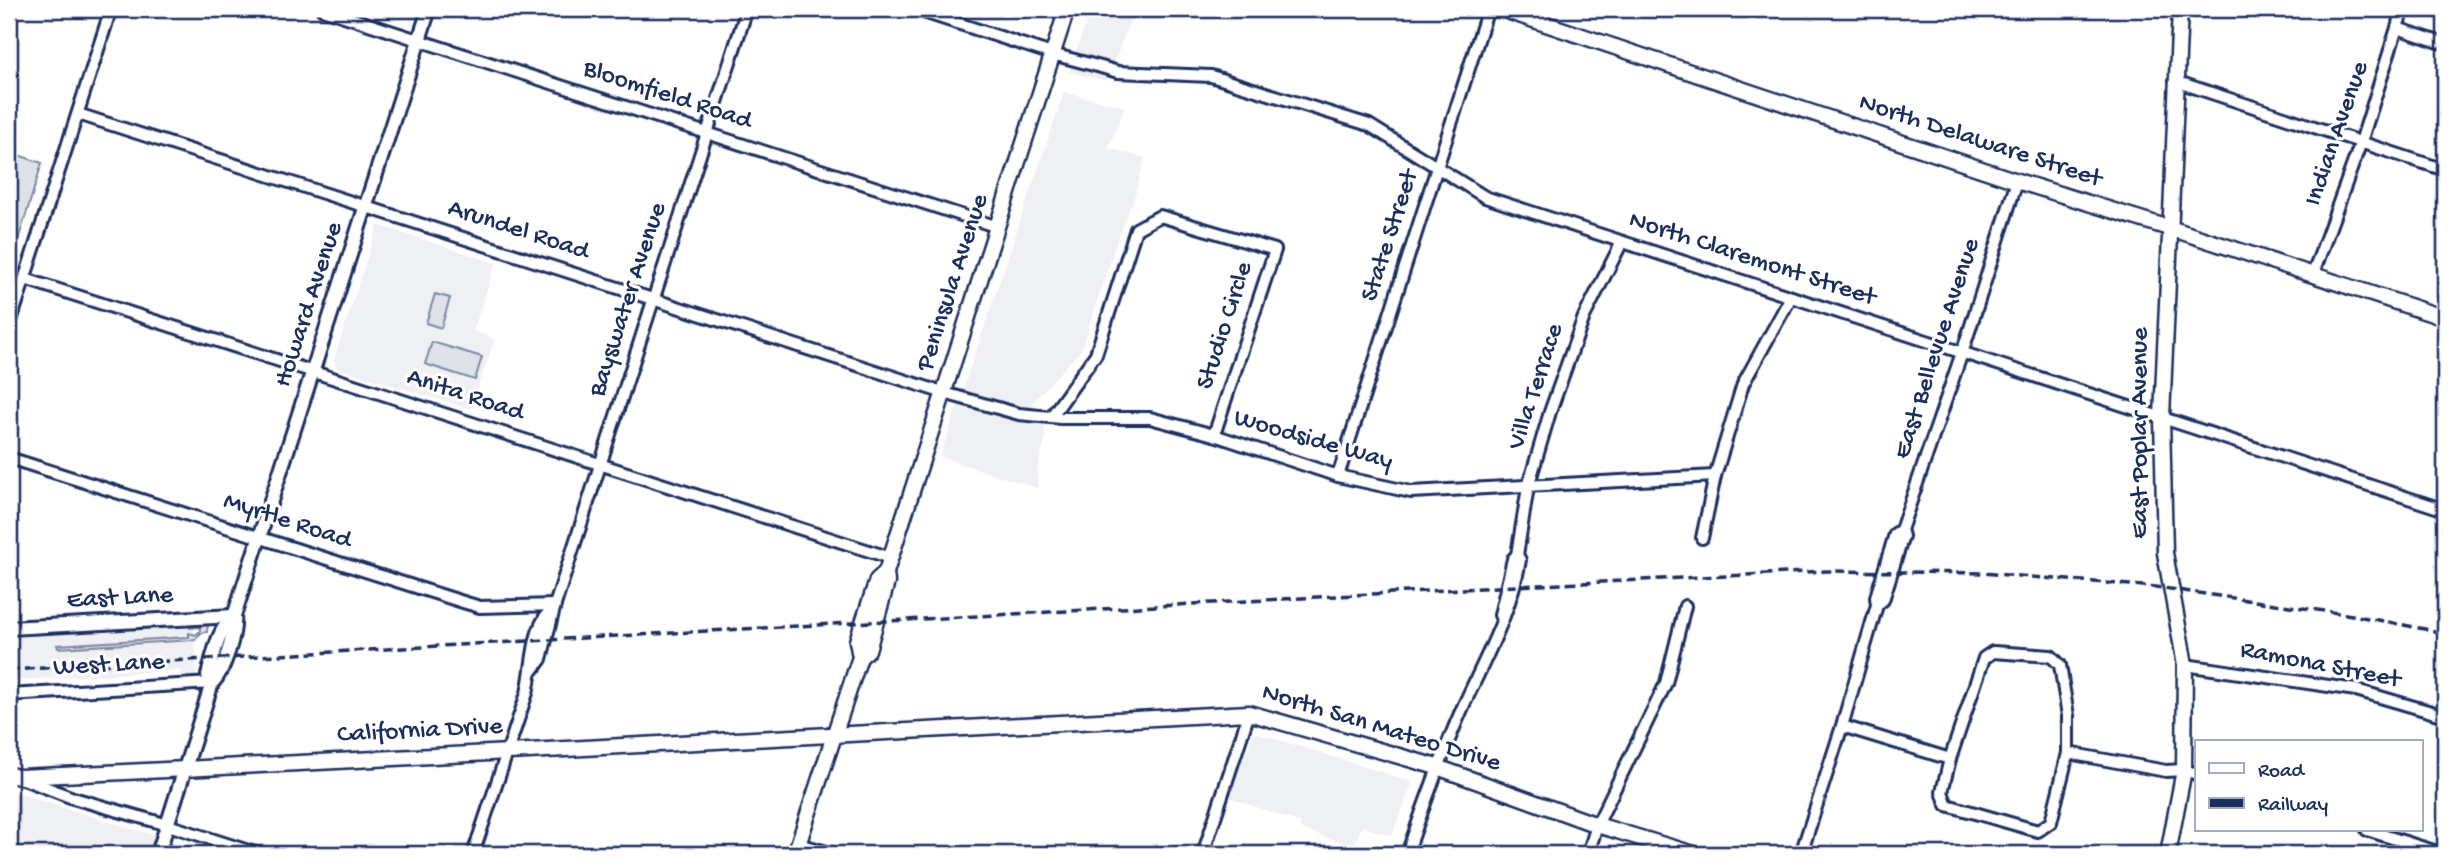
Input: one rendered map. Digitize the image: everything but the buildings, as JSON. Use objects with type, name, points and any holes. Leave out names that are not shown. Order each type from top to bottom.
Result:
[{"type":"main road","name":"Peninsula Avenue","points":[[796,849],[860,657],[858,642],[877,580],[889,565],[1067,9]]},
{"type":"main road","name":"North Delaware Street","points":[[1501,9],[2017,181],[2445,318]]},
{"type":"main road","name":"East Poplar Avenue","points":[[2168,854],[2190,772],[2185,665],[2165,553],[2162,418],[2180,9]]},
{"type":"main road","name":"North San Mateo Drive","points":[[834,736],[1249,713],[1437,767],[1597,825],[1694,854]]},
{"type":"main road","name":"California Drive","points":[[14,776],[834,736]]},
{"type":"street","points":[[9,327],[111,9]]},
{"type":"street","name":"Bloomfield Road","points":[[321,9],[998,228]]},
{"type":"street","name":"Howard Avenue","points":[[158,854],[212,683],[208,675],[213,657],[225,624],[234,616],[260,538],[429,9]]},
{"type":"street","name":"Bayswater Avenue","points":[[473,854],[533,670],[531,659],[544,614],[555,604],[747,9]]},
{"type":"street","name":"North Claremont Street","points":[[914,9],[1052,54],[1118,72],[1211,76],[1369,125],[1485,197],[2445,510]]},
{"type":"street","name":"State Street","points":[[1338,476],[1488,9]]},
{"type":"street","name":"Indian Avenue","points":[[2314,274],[2361,142],[2403,9]]},
{"type":"street","points":[[2397,28],[2445,44]]},
{"type":"street","points":[[2175,81],[2445,170]]},
{"type":"street","name":"Arundel Road","points":[[78,114],[944,393]]},
{"type":"street","name":"East Bellevue Avenue","points":[[1801,854],[1842,726],[1895,534],[1901,530],[2017,181]]},
{"type":"street","name":"Studio Circle","points":[[1051,417],[1096,354],[1136,229],[1160,216],[1275,250],[1214,435]]},
{"type":"street","name":"Villa Terrace","points":[[1407,854],[1437,767],[1502,619],[1500,615],[1513,559],[1517,555],[1528,487],[1550,412],[1584,317],[1622,242]]},
{"type":"street","name":"Anita Road","points":[[25,279],[600,464],[889,565]]},
{"type":"street","points":[[1702,538],[1715,476],[1743,384],[1791,297]]},
{"type":"street","name":"Woodside Way","points":[[944,393],[1018,415],[1150,418],[1214,435],[1338,476],[1411,492],[1715,476]]},
{"type":"street","name":"Myrtle Road","points":[[9,458],[480,607],[555,604]]},
{"type":"street","points":[[1588,854],[1597,825],[1666,683],[1685,606]]},
{"type":"street","name":"East Lane","points":[[9,628],[234,616]]},
{"type":"street","points":[[1993,652],[2051,656],[2060,665],[2068,716],[2068,753],[2051,822],[2038,831],[1947,805],[1942,793],[1950,759],[1984,658],[1993,652]]},
{"type":"street","name":"Ramona Street","points":[[2185,665],[2356,690],[2445,716]]},
{"type":"street","name":"West Lane","points":[[9,695],[212,683]]},
{"type":"street","points":[[1203,854],[1249,713]]},
{"type":"street","points":[[1842,726],[1950,759]]},
{"type":"street","points":[[2068,753],[2166,771],[2190,772]]},
{"type":"street","points":[[14,776],[64,795],[258,854]]},
{"type":"street","points":[[2373,832],[2443,854]]},
{"type":"street","points":[[796,849],[834,854]]},
{"type":"shaded area","points":[[1091,9],[1134,9],[1107,81],[1069,72]]},
{"type":"shaded area","points":[[1064,92],[1125,107],[1108,148],[1145,158],[1135,195],[1116,243],[1081,350],[1032,403],[1045,429],[1045,440],[1037,470],[1037,488],[940,457]]},
{"type":"shaded area","points":[[9,152],[42,163],[9,270]]},
{"type":"shaded area","points":[[378,225],[496,263],[473,331],[495,339],[470,409],[336,368],[334,359]]},
{"type":"shaded area","points":[[435,294],[450,298],[441,328],[426,323]]},
{"type":"shaded area","points":[[432,342],[482,357],[475,380],[425,364]]},
{"type":"shaded area","points":[[208,624],[207,632],[201,633],[195,640],[58,648],[57,645],[189,637],[189,633],[196,635],[200,627],[190,628],[189,625]]},
{"type":"shaded area","points":[[195,627],[197,677],[181,677],[180,670],[9,681],[9,636]]},
{"type":"shaded area","points":[[1254,732],[1413,782],[1392,836],[1362,826],[1354,846],[1300,829],[1301,823],[1228,797]]},
{"type":"shaded area","points":[[9,792],[16,793],[215,854],[9,854]]},
{"type":"railway","points":[[9,670],[1827,571],[1982,573],[2156,587],[2352,615],[2445,633]]}]
